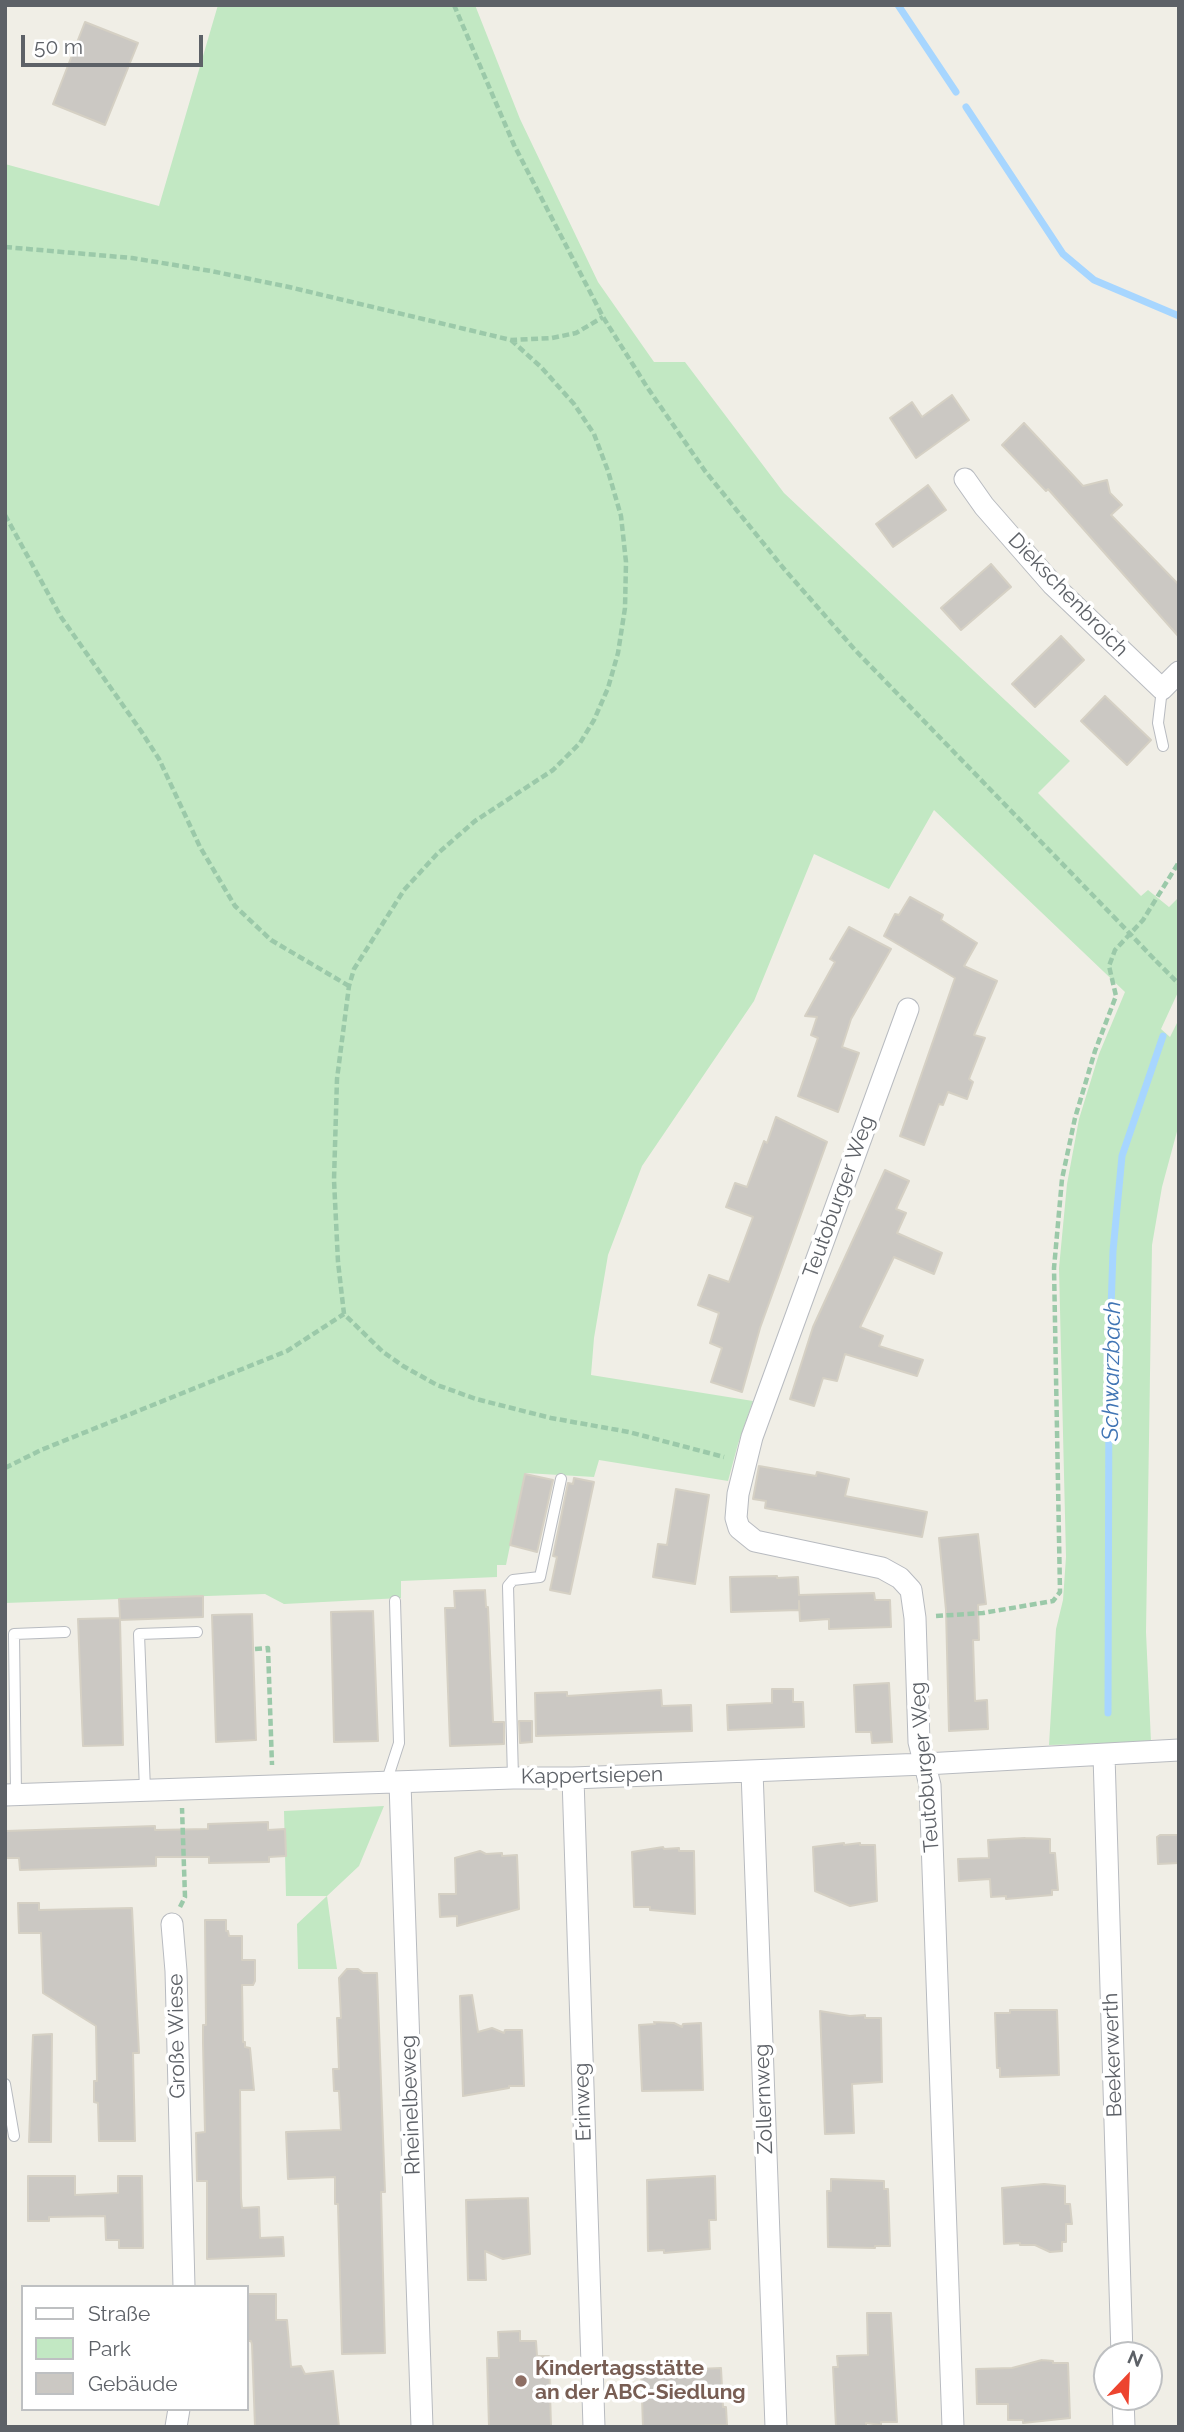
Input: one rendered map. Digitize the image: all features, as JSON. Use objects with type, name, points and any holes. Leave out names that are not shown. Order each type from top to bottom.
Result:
[{"type":"street","name":"Diekschenbroich","points":[[965,479],[984,506],[1053,585],[1162,689]]},
{"type":"street","points":[[1162,689],[1179,672]]},
{"type":"street","name":"Teutoburger Weg","points":[[908,1009],[765,1402],[746,1463],[736,1510],[738,1528],[755,1541],[882,1568],[900,1578],[911,1590],[915,1618],[919,1742],[930,1785],[953,2427]]},
{"type":"street","name":"Kappertsiepen","points":[[10,1794],[573,1778],[925,1765],[1179,1751]]},
{"type":"street","name":"Beekerwerth","points":[[1104,1755],[1122,2341]]},
{"type":"street","name":"Zollernweg","points":[[751,1771],[776,2427]]},
{"type":"street","name":"Erinweg","points":[[573,1778],[594,2427]]},
{"type":"street","name":"Rheinelbeweg","points":[[393,1783],[422,2427]]},
{"type":"street","name":"Große Wiese","points":[[172,1924],[176,1971],[184,2285]]},
{"type":"lane","points":[[1162,689],[1158,723],[1163,747]]},
{"type":"lane","points":[[513,1778],[508,1586],[513,1580],[540,1577],[561,1479]]},
{"type":"lane","points":[[393,1783],[399,1743],[395,1601]]},
{"type":"lane","points":[[10,1794],[14,1634],[65,1632]]},
{"type":"lane","points":[[145,1790],[139,1634],[197,1632]]},
{"type":"lane","points":[[5,2084],[14,2136]]},
{"type":"path","points":[[454,5],[514,145],[603,317],[705,471],[785,570],[856,651],[1179,984]]},
{"type":"path","points":[[5,247],[132,258],[211,271],[511,340],[552,338],[576,333],[603,317]]},
{"type":"path","points":[[511,340],[541,367],[574,404],[594,434],[608,471],[621,516],[626,562],[625,608],[618,653],[608,688],[580,743],[553,770],[475,821],[437,854],[404,890],[354,969],[349,986],[337,1079],[334,1180],[338,1262],[344,1314],[383,1352],[437,1385],[476,1399],[551,1418],[629,1432],[746,1463]]},
{"type":"path","points":[[5,515],[61,617],[159,759],[200,847],[235,906],[271,940],[349,986]]},
{"type":"path","points":[[915,1618],[983,1613],[1054,1601],[1060,1592],[1054,1268],[1062,1179],[1095,1051],[1116,996],[1110,966],[1115,950],[1143,920],[1179,862]]},
{"type":"path","points":[[5,1468],[41,1450],[287,1351],[344,1314]]},
{"type":"path","points":[[255,1649],[268,1648],[272,1787]]},
{"type":"path","points":[[172,1924],[185,1897],[181,1789]]},
{"type":"green space","points":[[218,5],[475,5],[520,119],[598,282],[654,362],[685,362],[784,493],[1070,761],[1038,793],[1141,896],[1148,890],[1169,907],[1179,897],[1179,990],[1161,1029],[1170,1037],[1179,1019],[1179,1124],[1162,1187],[1152,1245],[1146,1632],[1151,1742],[1049,1745],[1056,1629],[1063,1600],[1066,1557],[1059,1268],[1067,1184],[1079,1119],[1099,1054],[1125,992],[934,810],[889,889],[814,854],[754,1001],[642,1166],[608,1255],[594,1338],[591,1375],[753,1401],[728,1481],[599,1460],[594,1477],[525,1473],[506,1565],[497,1565],[497,1577],[401,1581],[401,1598],[284,1604],[265,1594],[5,1603],[5,164],[159,206]]},
{"type":"green space","points":[[384,1806],[359,1866],[327,1896],[286,1896],[284,1811]]},
{"type":"green space","points":[[327,1896],[337,1969],[298,1969],[297,1924]]},
{"type":"building","points":[[85,22],[138,43],[105,125],[53,104]]},
{"type":"building","points":[[952,395],[969,420],[916,458],[890,418],[912,402],[922,417]]},
{"type":"building","points":[[1024,423],[1083,486],[1107,480],[1110,493],[1122,505],[1111,515],[1179,585],[1179,637],[1048,489],[1046,491],[1002,445]]},
{"type":"building","points":[[928,485],[946,510],[893,547],[876,524]]},
{"type":"building","points":[[991,564],[1011,587],[961,630],[941,608]]},
{"type":"building","points":[[1061,636],[1084,660],[1035,707],[1012,684]]},
{"type":"building","points":[[1105,696],[1151,740],[1127,765],[1081,721]]},
{"type":"building","points":[[910,897],[943,915],[941,920],[977,943],[964,966],[997,981],[974,1035],[985,1038],[969,1079],[973,1082],[967,1099],[948,1092],[943,1105],[939,1104],[924,1145],[900,1136],[955,978],[884,936],[895,914],[899,915]]},
{"type":"building","points":[[849,927],[891,949],[851,1019],[842,1047],[859,1053],[838,1112],[798,1096],[818,1038],[811,1035],[817,1017],[805,1016],[835,962],[830,959]]},
{"type":"building","points":[[776,1117],[827,1142],[760,1328],[742,1392],[711,1382],[722,1348],[710,1343],[719,1313],[698,1305],[709,1275],[729,1282],[753,1217],[726,1207],[735,1183],[747,1187]]},
{"type":"building","points":[[885,1170],[909,1181],[896,1209],[906,1213],[897,1233],[942,1253],[934,1274],[894,1257],[860,1327],[883,1336],[879,1346],[923,1360],[917,1376],[845,1354],[837,1381],[823,1378],[814,1406],[790,1399],[813,1327]]},
{"type":"building","points":[[759,1466],[816,1476],[817,1472],[849,1479],[845,1496],[927,1512],[922,1537],[765,1508],[766,1501],[753,1499]]},
{"type":"building","points":[[525,1474],[553,1480],[537,1552],[510,1545]]},
{"type":"building","points":[[574,1478],[594,1482],[570,1594],[550,1590],[557,1557],[553,1556],[568,1483],[573,1484]]},
{"type":"building","points":[[676,1489],[709,1495],[695,1584],[653,1577],[658,1544],[667,1545]]},
{"type":"building","points":[[978,1534],[986,1604],[978,1605],[979,1640],[973,1640],[975,1701],[987,1700],[988,1729],[949,1731],[946,1610],[939,1538]]},
{"type":"building","points":[[730,1577],[798,1577],[799,1595],[874,1593],[875,1600],[890,1600],[891,1627],[829,1629],[829,1619],[800,1621],[799,1601],[799,1610],[731,1612]]},
{"type":"building","points":[[485,1590],[493,1722],[504,1722],[504,1744],[450,1746],[445,1608],[455,1608],[454,1591]]},
{"type":"building","points":[[203,1596],[203,1617],[120,1620],[123,1745],[83,1746],[78,1619],[120,1618],[119,1599]]},
{"type":"building","points":[[373,1611],[378,1741],[334,1742],[331,1612]]},
{"type":"building","points":[[252,1614],[256,1740],[216,1742],[212,1615]]},
{"type":"building","points":[[889,1683],[892,1742],[872,1743],[871,1732],[856,1732],[854,1685]]},
{"type":"building","points":[[772,1689],[793,1689],[793,1702],[803,1702],[804,1727],[728,1730],[727,1705],[772,1703]]},
{"type":"building","points":[[661,1690],[662,1706],[691,1705],[692,1731],[536,1736],[535,1693],[567,1692],[567,1696]]},
{"type":"building","points":[[519,1721],[532,1721],[532,1742],[520,1743]]},
{"type":"building","points":[[268,1822],[268,1830],[285,1829],[286,1856],[269,1857],[269,1862],[209,1863],[209,1857],[156,1857],[156,1866],[20,1870],[19,1858],[5,1858],[6,1831],[155,1826],[155,1830],[208,1829],[208,1824]]},
{"type":"building","points":[[1179,1835],[1179,1863],[1158,1864],[1157,1837]]},
{"type":"building","points":[[1050,1839],[1050,1853],[1055,1853],[1058,1890],[1052,1890],[1052,1895],[1006,1899],[1006,1896],[991,1897],[990,1879],[959,1881],[958,1859],[989,1858],[988,1840]]},
{"type":"building","points":[[844,1843],[875,1845],[877,1901],[850,1906],[815,1891],[813,1847]]},
{"type":"building","points":[[663,1847],[694,1851],[695,1914],[634,1907],[632,1852]]},
{"type":"building","points":[[480,1851],[486,1854],[502,1853],[502,1856],[517,1855],[519,1909],[457,1926],[457,1916],[440,1917],[439,1894],[456,1894],[455,1858]]},
{"type":"building","points":[[18,1903],[39,1903],[39,1910],[132,1908],[139,2053],[133,2053],[135,2141],[99,2141],[98,2103],[94,2102],[94,2081],[97,2081],[96,2026],[43,1993],[41,1933],[19,1933]]},
{"type":"building","points":[[205,1920],[226,1920],[229,1936],[242,1936],[242,1960],[255,1960],[253,1985],[242,1985],[243,2042],[245,2047],[250,2048],[254,2090],[240,2090],[241,2198],[242,2208],[259,2207],[260,2238],[283,2237],[284,2256],[207,2259],[207,2181],[197,2181],[196,2133],[205,2132]]},
{"type":"building","points":[[347,1969],[377,1973],[385,2192],[381,2192],[385,2353],[342,2354],[335,2177],[288,2179],[286,2132],[341,2130],[339,2091],[334,2091],[333,2069],[339,2069],[339,1978]]},
{"type":"building","points":[[472,1995],[478,2032],[492,2028],[504,2033],[505,2030],[522,2030],[524,2086],[509,2086],[463,2096],[460,1996]]},
{"type":"building","points":[[1010,2010],[1057,2010],[1059,2075],[1000,2077],[1000,2068],[997,2068],[995,2013],[1010,2013]]},
{"type":"building","points":[[820,2011],[881,2018],[882,2082],[852,2084],[854,2133],[825,2134]]},
{"type":"building","points":[[654,2022],[674,2023],[682,2027],[683,2024],[701,2023],[703,2090],[642,2091],[639,2025],[655,2024]]},
{"type":"building","points":[[52,2034],[51,2142],[29,2142],[33,2035]]},
{"type":"building","points":[[28,2176],[75,2176],[75,2195],[118,2193],[118,2176],[142,2176],[143,2248],[119,2248],[119,2240],[106,2240],[105,2216],[49,2217],[49,2221],[28,2221]]},
{"type":"building","points":[[715,2176],[716,2220],[709,2220],[710,2249],[664,2253],[664,2250],[648,2251],[647,2180]]},
{"type":"building","points":[[831,2179],[884,2181],[884,2189],[888,2189],[890,2246],[828,2247],[827,2191],[831,2191]]},
{"type":"building","points":[[1044,2184],[1065,2186],[1065,2204],[1070,2204],[1072,2224],[1066,2224],[1066,2242],[1062,2242],[1062,2251],[1050,2252],[1035,2245],[1020,2243],[1004,2244],[1002,2188]]},
{"type":"building","points":[[528,2198],[530,2254],[503,2259],[485,2251],[486,2280],[468,2280],[466,2200]]},
{"type":"building","points":[[248,2294],[276,2294],[276,2320],[287,2320],[291,2367],[301,2366],[305,2374],[333,2371],[339,2427],[255,2427],[251,2341],[248,2341]]},
{"type":"building","points":[[867,2313],[891,2313],[897,2422],[881,2422],[881,2425],[866,2423],[866,2427],[836,2427],[833,2367],[838,2367],[837,2356],[868,2355]]},
{"type":"building","points":[[520,2331],[520,2341],[536,2341],[537,2356],[549,2356],[551,2427],[489,2427],[487,2358],[499,2358],[498,2332]]},
{"type":"building","points":[[1042,2360],[1068,2363],[1070,2418],[1023,2423],[1023,2420],[1008,2420],[1008,2404],[977,2404],[976,2369],[1012,2368]]},
{"type":"building","points":[[699,2366],[699,2369],[721,2368],[727,2425],[643,2427],[641,2370]]},
{"type":"waterway","points":[[898,5],[956,92]]},
{"type":"waterway","points":[[966,107],[1063,254],[1094,280],[1179,316]]},
{"type":"waterway","name":"Schwarzbach","points":[[1108,1713],[1109,1366],[1113,1251],[1122,1156],[1163,1036]]},
{"type":"place","name":"Kindertagsstätte an der ABC-Siedlung","points":[[521,2381]]}]
